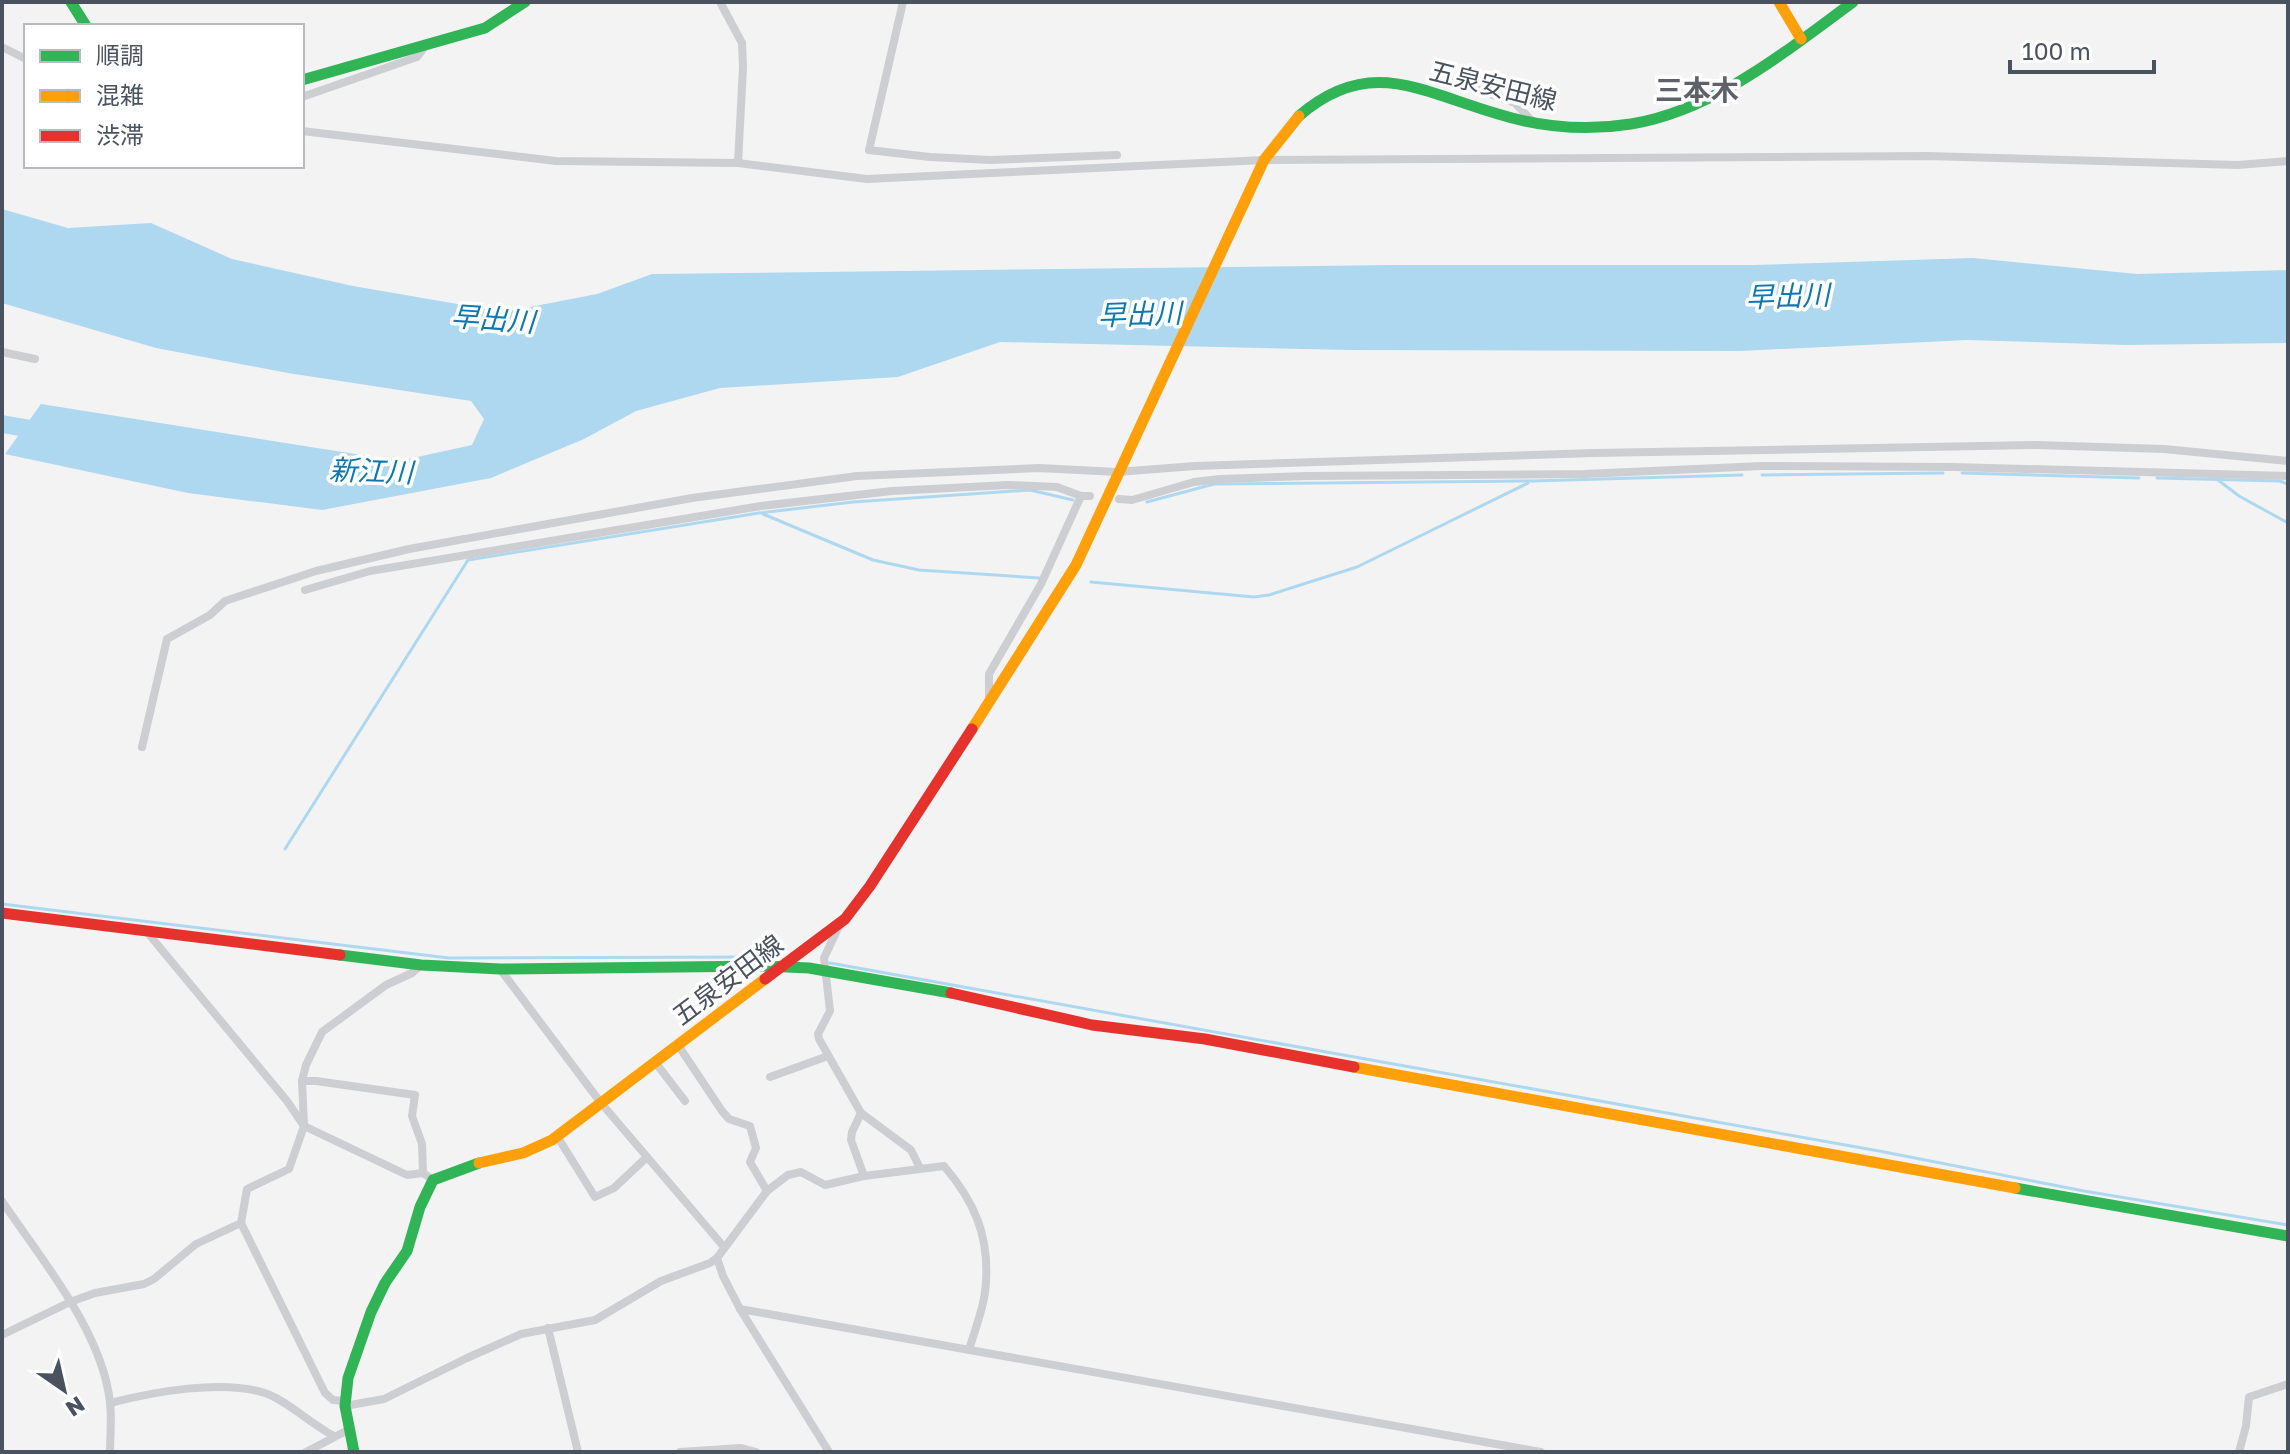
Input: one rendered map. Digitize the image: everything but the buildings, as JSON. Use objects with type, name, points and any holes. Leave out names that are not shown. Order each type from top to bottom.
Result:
[{"type":"street","points":[[71,2],[85,24]]},
{"type":"street","points":[[304,79],[485,28],[525,2]]},
{"type":"street","points":[[720,2],[742,43],[738,163]]},
{"type":"street","points":[[903,2],[869,150],[990,160],[1117,155]]},
{"type":"street","points":[[1779,2],[1801,39]]},
{"type":"street","name":"五泉安田線","points":[[428,1177],[536,1150],[840,923],[891,856],[1076,565],[1262,162],[1281,131],[1305,109],[1342,86],[1384,82],[1448,97],[1499,115],[1534,123],[1580,129],[1633,124],[1696,104],[1801,39],[1853,2]]},
{"type":"street","points":[[304,96],[417,57],[427,45]]},
{"type":"street","points":[[2,47],[24,58]]},
{"type":"street","points":[[1449,79],[1515,103],[1534,123]]},
{"type":"street","points":[[304,131],[556,161],[738,163],[867,179],[1262,162],[1767,155],[2238,165],[2288,161]]},
{"type":"street","points":[[2,352],[35,359]]},
{"type":"street","points":[[142,747],[167,639],[210,615],[225,601],[316,571],[409,549],[692,498],[857,476],[1594,453],[2007,445],[2164,449],[2288,461]]},
{"type":"street","points":[[1119,499],[1132,500],[1194,482],[1220,479],[1585,474],[1762,466],[1953,467],[2288,476]]},
{"type":"street","points":[[305,590],[370,571],[761,506],[892,491],[1008,485],[1057,487],[1086,496],[989,674],[989,701]]},
{"type":"street","points":[[2,913],[421,965],[500,969],[784,967],[824,971],[972,997],[1092,1025],[1205,1039],[2288,1236]]},
{"type":"street","points":[[840,923],[824,958],[830,1011],[818,1034],[861,1113],[911,1150],[920,1168]]},
{"type":"street","points":[[147,932],[287,1101],[304,1126],[407,1175],[428,1177]]},
{"type":"street","points":[[421,965],[412,973],[386,985],[322,1032],[302,1081],[304,1126],[289,1169],[247,1189],[241,1223],[325,1393],[333,1400],[345,1403],[384,1399],[521,1334],[595,1320],[661,1281],[717,1258],[767,1191],[788,1175],[801,1172],[825,1185],[864,1176],[944,1166],[964,1190],[979,1222],[985,1258],[986,1285],[969,1350]]},
{"type":"street","points":[[500,969],[601,1103],[724,1247]]},
{"type":"street","points":[[678,1045],[729,1119],[750,1126],[756,1148],[750,1162],[767,1191]]},
{"type":"street","points":[[770,1077],[828,1056]]},
{"type":"street","points":[[655,1062],[685,1101]]},
{"type":"street","points":[[302,1081],[415,1095],[412,1116],[422,1144],[428,1177],[407,1251],[385,1283],[371,1312],[348,1378],[345,1403],[354,1452]]},
{"type":"street","points":[[861,1113],[851,1140],[864,1176]]},
{"type":"street","points":[[557,1136],[595,1197],[614,1188],[647,1157]]},
{"type":"street","points":[[2,1201],[79,1312],[105,1378],[110,1403],[110,1452]]},
{"type":"street","points":[[2,1335],[95,1293],[144,1284],[168,1270],[196,1244],[241,1223]]},
{"type":"street","points":[[717,1258],[740,1309],[829,1452]]},
{"type":"street","points":[[740,1309],[1541,1452]]},
{"type":"street","points":[[548,1328],[578,1452]]},
{"type":"street","points":[[2239,1452],[2249,1397],[2288,1384]]},
{"type":"street","points":[[110,1403],[207,1388],[243,1389],[267,1394],[334,1436]]},
{"type":"street","points":[[306,1452],[348,1430]]},
{"type":"street","points":[[680,1452],[741,1448],[756,1452]]},
{"type":"water","name":"早出川","points":[[2,209],[68,228],[151,223],[232,259],[353,286],[504,312],[597,294],[652,274],[1395,265],[1753,265],[1973,258],[2137,274],[2288,270],[2288,343],[2125,345],[1967,340],[1740,351],[1350,350],[1000,342],[898,377],[720,388],[636,411],[584,439],[491,478],[322,510],[188,493],[5,454],[41,404],[399,461],[472,445],[484,419],[471,401],[288,373],[156,348],[2,303]]},
{"type":"waterway","name":"新江川","points":[[2,424],[48,432]]},
{"type":"waterway","points":[[1762,475],[1943,473]]},
{"type":"waterway","points":[[1962,473],[2139,478]]},
{"type":"waterway","points":[[1147,502],[1214,484],[1532,481],[1742,475]]},
{"type":"waterway","points":[[2157,478],[2280,481],[2288,484]]},
{"type":"waterway","points":[[2218,480],[2239,496],[2288,523]]},
{"type":"waterway","points":[[1091,582],[1254,597],[1269,595],[1357,567],[1528,483]]},
{"type":"waterway","points":[[285,849],[468,560],[759,513],[853,502],[1030,490],[1073,500]]},
{"type":"waterway","points":[[763,514],[873,560],[919,570],[1039,578]]},
{"type":"waterway","points":[[2,904],[449,958],[763,957]]},
{"type":"waterway","points":[[830,963],[1879,1151],[2084,1191],[2288,1225]]},
{"type":"traffic: fast","points":[[71,2],[85,24]]},
{"type":"traffic: fast","points":[[304,79],[485,28],[525,2]]},
{"type":"traffic: fast","points":[[1299,116],[1325,97],[1349,87],[1373,83],[1420,89],[1498,114],[1547,125],[1598,127],[1631,124],[1662,117],[1720,92],[1775,58],[1853,2]]},
{"type":"traffic: fast","points":[[340,955],[421,965],[500,969],[809,968],[951,993]]},
{"type":"traffic: fast","points":[[354,1452],[345,1406],[348,1378],[371,1312],[385,1283],[407,1251],[420,1207],[433,1180],[479,1163]]},
{"type":"traffic: fast","points":[[2015,1188],[2288,1236]]},
{"type":"traffic: slow","points":[[1779,2],[1801,39]]},
{"type":"traffic: slow","points":[[972,729],[1076,565],[1264,160],[1299,116]]},
{"type":"traffic: slow","points":[[479,1163],[523,1153],[552,1140],[765,979]]},
{"type":"traffic: slow","points":[[1354,1067],[2015,1188]]},
{"type":"traffic: jam","points":[[765,979],[845,919],[870,886],[972,729]]},
{"type":"traffic: jam","points":[[2,913],[340,955]]},
{"type":"traffic: jam","points":[[951,993],[1092,1025],[1205,1039],[1354,1067]]},
{"type":"district","name":"三本木","points":[[1697,90]]}]
